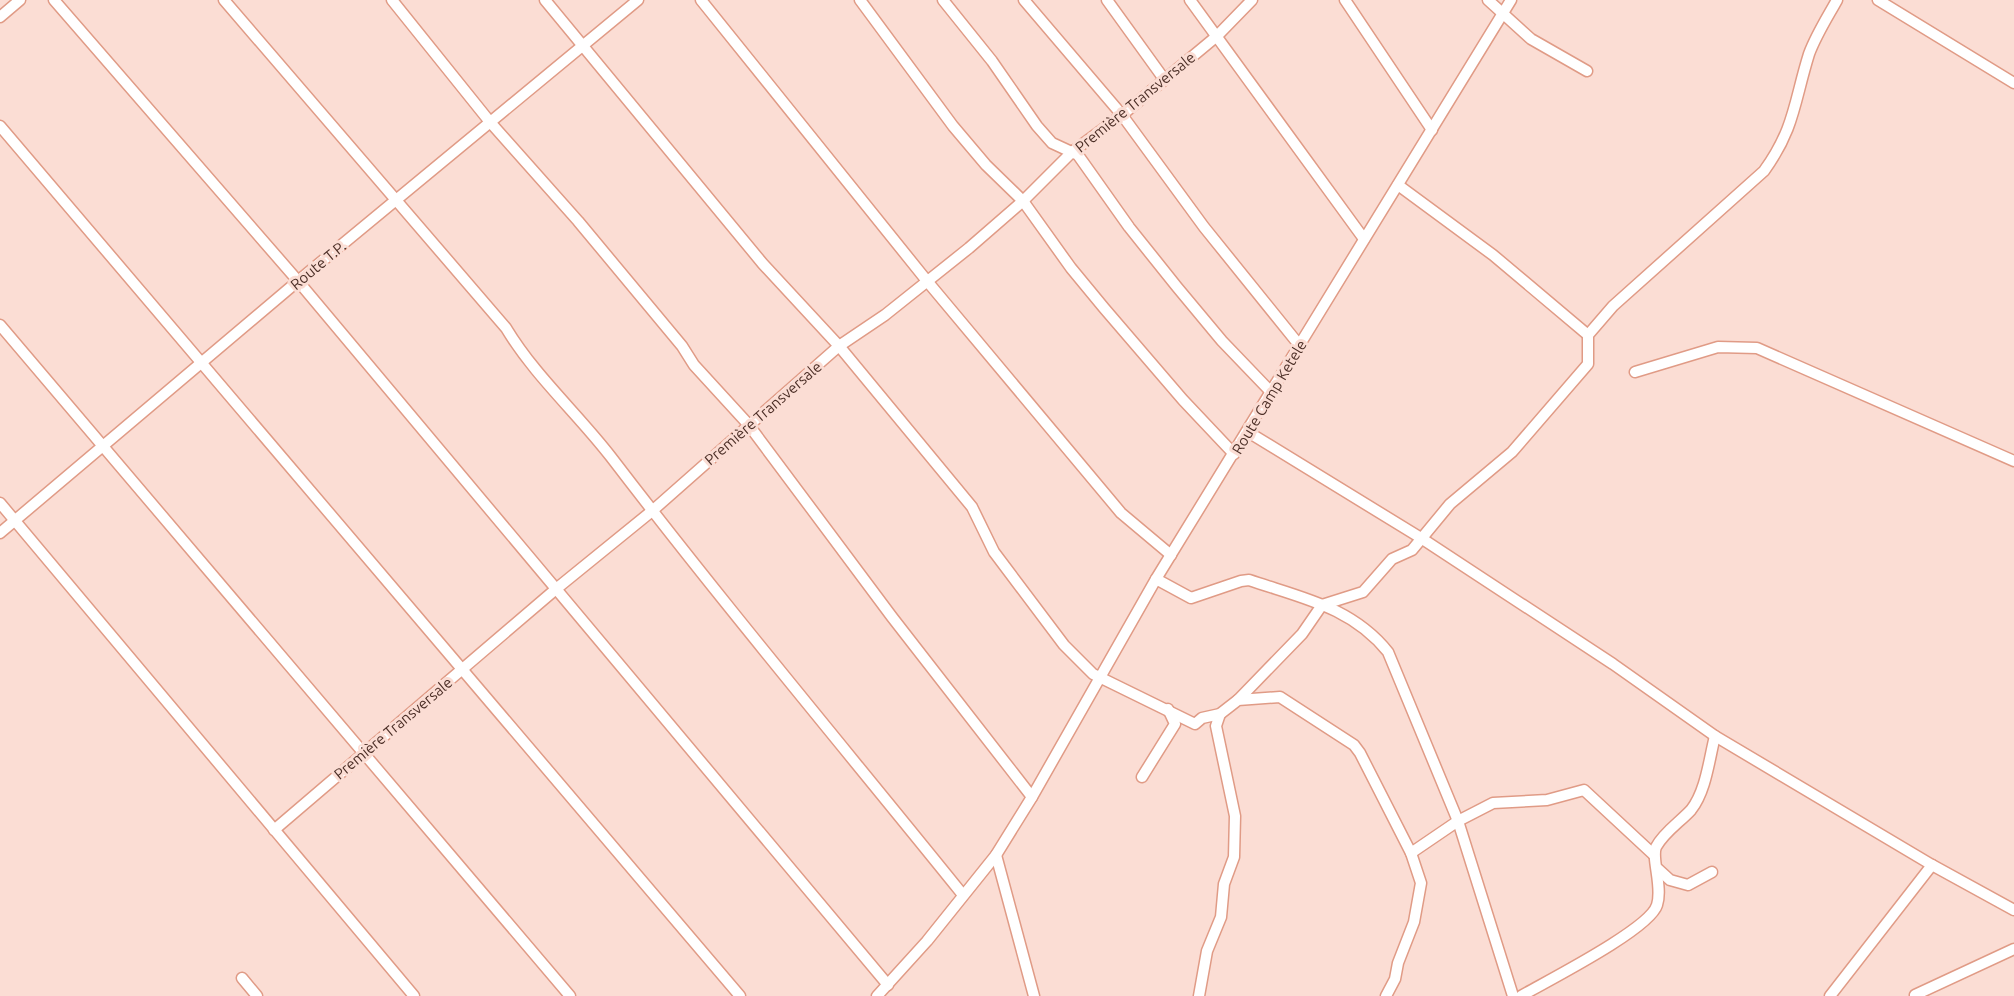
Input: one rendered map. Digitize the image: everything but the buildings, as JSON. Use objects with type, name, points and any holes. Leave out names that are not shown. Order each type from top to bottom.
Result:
[{"type":"street","points":[[0,17],[20,0]]},
{"type":"street","points":[[54,0],[298,281],[888,985]]},
{"type":"street","points":[[224,0],[506,328],[525,359],[587,426],[652,511],[963,895]]},
{"type":"street","points":[[392,0],[490,122],[601,248],[682,346],[694,366],[748,424],[892,617],[1032,797]]},
{"type":"street","points":[[546,0],[763,264],[839,346],[972,507],[994,552],[1064,645],[1093,674],[1195,724],[1202,718],[1220,714],[1238,700],[1302,634],[1322,605],[1366,590],[1392,559],[1412,550],[1450,504],[1512,452],[1588,364],[1588,335],[1613,306],[1764,171],[1782,147],[1793,119],[1816,36],[1838,0]]},
{"type":"street","name":"Route T.P.","points":[[0,533],[298,281],[638,0]]},
{"type":"street","points":[[700,0],[927,281],[1121,513],[1171,555]]},
{"type":"street","points":[[860,0],[953,126],[986,165],[1023,201],[1090,292],[1183,400],[1234,454]]},
{"type":"street","points":[[942,0],[992,61],[1052,143],[1078,155],[1129,227],[1222,341],[1271,392]]},
{"type":"street","points":[[1024,0],[1122,115],[1204,226],[1300,346]]},
{"type":"street","points":[[1107,0],[1164,79]]},
{"type":"street","points":[[1190,0],[1364,239]]},
{"type":"street","name":"Première Transversale","points":[[274,830],[556,589],[652,511],[839,346],[885,315],[1023,201],[1072,152],[1122,115],[1217,36],[1252,0]]},
{"type":"street","points":[[1345,0],[1432,130]]},
{"type":"street","points":[[1488,0],[1531,39],[1587,71]]},
{"type":"street","name":"Route Camp Ketele","points":[[877,996],[996,855],[1101,678],[1156,579],[1511,0]]},
{"type":"street","points":[[1878,0],[2014,83]]},
{"type":"street","points":[[0,126],[740,996]]},
{"type":"street","points":[[1398,185],[1493,255],[1588,335]]},
{"type":"street","points":[[0,325],[570,996]]},
{"type":"street","points":[[1635,372],[1718,347],[1757,348],[1863,397],[2012,458]]},
{"type":"street","points":[[1248,432],[1421,538],[1613,664],[1715,736],[1932,865],[2014,910]]},
{"type":"street","points":[[0,503],[414,996]]},
{"type":"street","points":[[1156,579],[1187,598],[1245,580],[1342,612],[1361,624],[1388,652],[1458,821],[1513,996]]},
{"type":"street","points":[[1238,700],[1280,697],[1354,746],[1360,753],[1411,853],[1420,876],[1421,890],[1414,922],[1398,963],[1395,979],[1386,996]]},
{"type":"street","points":[[1142,777],[1175,724],[1168,709]]},
{"type":"street","points":[[1199,996],[1207,951],[1221,917],[1224,884],[1234,857],[1235,816],[1216,726],[1220,714]]},
{"type":"street","points":[[1654,855],[1658,844],[1692,809],[1698,798],[1715,736]]},
{"type":"street","points":[[1411,853],[1458,821],[1493,803],[1547,800],[1584,790],[1654,855],[1658,869],[1660,895],[1657,908],[1646,920],[1623,937],[1521,996]]},
{"type":"street","points":[[996,855],[1035,996]]},
{"type":"street","points":[[1830,996],[1932,865]]},
{"type":"street","points":[[1658,869],[1670,880],[1688,885],[1712,872]]},
{"type":"street","points":[[1915,995],[2014,949]]},
{"type":"street","points":[[242,978],[257,996]]}]
